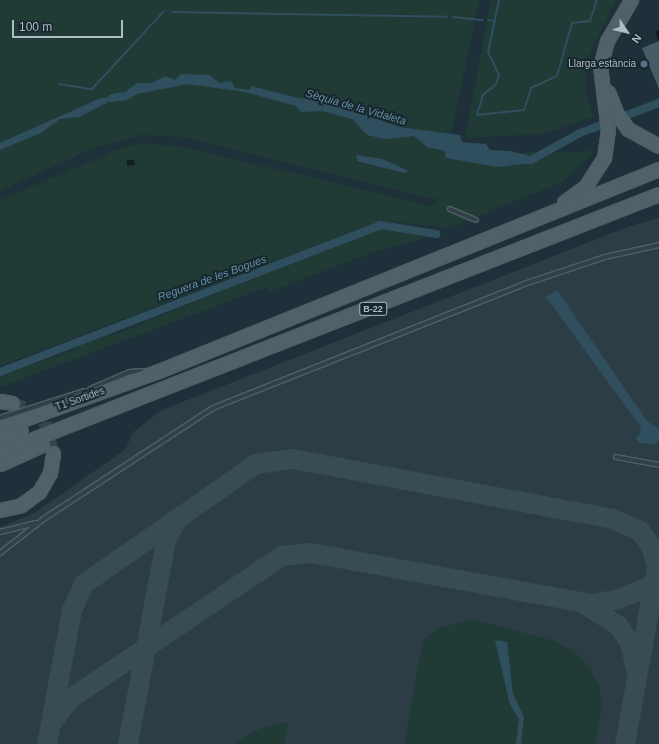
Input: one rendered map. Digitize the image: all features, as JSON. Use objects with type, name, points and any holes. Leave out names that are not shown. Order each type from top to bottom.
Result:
[{"type":"main road","points":[[632,0],[603,54],[600,78],[609,108],[628,129],[646,142],[659,146]]},
{"type":"main road","points":[[540,218],[585,187],[598,172],[606,152],[609,108],[607,80],[610,56],[621,30],[640,0]]},
{"type":"main road","name":"B-22","points":[[161,370],[659,169]]},
{"type":"main road","name":"B-22","points":[[86,421],[659,194]]},
{"type":"main road","points":[[0,438],[119,394],[161,370]]},
{"type":"main road","name":"T1 Sortides","points":[[0,428],[161,370]]},
{"type":"main road","points":[[0,452],[86,421]]},
{"type":"main road","points":[[0,464],[61,437],[86,421]]},
{"type":"main road","points":[[0,510],[21,505],[39,492],[50,472],[53,453]]},
{"type":"lane","points":[[450,209],[476,220]]},
{"type":"lane","points":[[0,553],[45,518],[213,408],[524,284],[605,257],[659,245]]},
{"type":"lane","points":[[0,418],[130,372],[161,370]]},
{"type":"lane","points":[[616,457],[659,465]]},
{"type":"lane","points":[[0,532],[24,528],[45,518]]},
{"type":"shaded area","points":[[659,218],[659,744],[0,744],[0,527],[33,514],[126,449],[132,433],[162,410],[630,226]]},
{"type":"green space","points":[[0,0],[479,0],[452,131],[448,132],[494,163],[528,152],[584,152],[590,148],[593,153],[564,181],[450,228],[381,221],[0,366],[0,200],[121,148],[142,143],[185,147],[430,206],[439,200],[180,137],[140,135],[89,150],[0,191]]},
{"type":"green space","points":[[491,0],[616,0],[587,58],[585,92],[593,117],[543,134],[465,138]]},
{"type":"green space","points":[[378,229],[429,237],[376,251],[271,291],[267,287],[0,387],[0,376],[67,353],[104,333],[115,334]]},
{"type":"green space","points":[[472,619],[554,641],[573,651],[589,667],[599,686],[602,708],[595,744],[404,744],[423,641],[437,629]]},
{"type":"green space","points":[[288,722],[284,744],[233,744],[259,729]]},
{"type":"water","points":[[181,74],[210,75],[219,83],[231,81],[235,88],[250,90],[251,86],[298,98],[330,102],[399,127],[460,135],[462,142],[486,144],[490,150],[512,151],[531,163],[498,167],[446,158],[445,151],[427,147],[414,136],[385,139],[367,135],[352,119],[322,111],[301,112],[296,106],[245,92],[188,84],[137,94],[130,91],[79,117],[60,119],[41,133],[0,150],[0,143],[101,98],[120,96],[137,83],[152,83],[165,76],[175,80]]},
{"type":"water","points":[[356,155],[382,159],[409,171],[404,173],[357,161]]},
{"type":"water","points":[[557,290],[647,421],[659,429],[659,440],[654,444],[640,443],[635,438],[641,433],[640,426],[546,297]]},
{"type":"water","points":[[495,640],[507,642],[513,694],[524,717],[521,744],[516,744],[519,719],[510,705]]},
{"type":"building","points":[[659,41],[659,89],[642,48]]},
{"type":"waterway","points":[[499,0],[488,52],[499,75],[496,84],[483,95],[477,115],[524,110],[531,88],[557,76],[572,23],[590,21],[597,0]]},
{"type":"waterway","points":[[59,84],[92,89],[164,11]]},
{"type":"waterway","points":[[172,12],[447,17]]},
{"type":"waterway","points":[[453,17],[483,20]]},
{"type":"waterway","points":[[488,20],[495,21]]},
{"type":"waterway","name":"Sèquia de la Vidaleta","points":[[112,98],[126,96],[139,88]]},
{"type":"waterway","name":"Sèquia de la Vidaleta","points":[[513,156],[531,160],[580,133],[659,103]]},
{"type":"waterway","name":"Reguera de les Bogues","points":[[0,372],[380,225],[436,234]]},
{"type":"taxiway","points":[[47,744],[72,610],[84,584],[256,464],[293,459],[613,519],[640,531],[651,546],[657,567],[625,744]]},
{"type":"taxiway","points":[[128,744],[166,540],[177,520]]},
{"type":"taxiway","points":[[53,721],[70,699],[282,556],[311,553],[591,604],[618,599],[659,583]]},
{"type":"taxiway","points":[[584,604],[618,625],[630,643],[636,668]]},
{"type":"tunnel","points":[[12,403],[29,409],[45,422],[53,453]]},
{"type":"place","name":"Llarga estància","points":[[644,64]]}]
